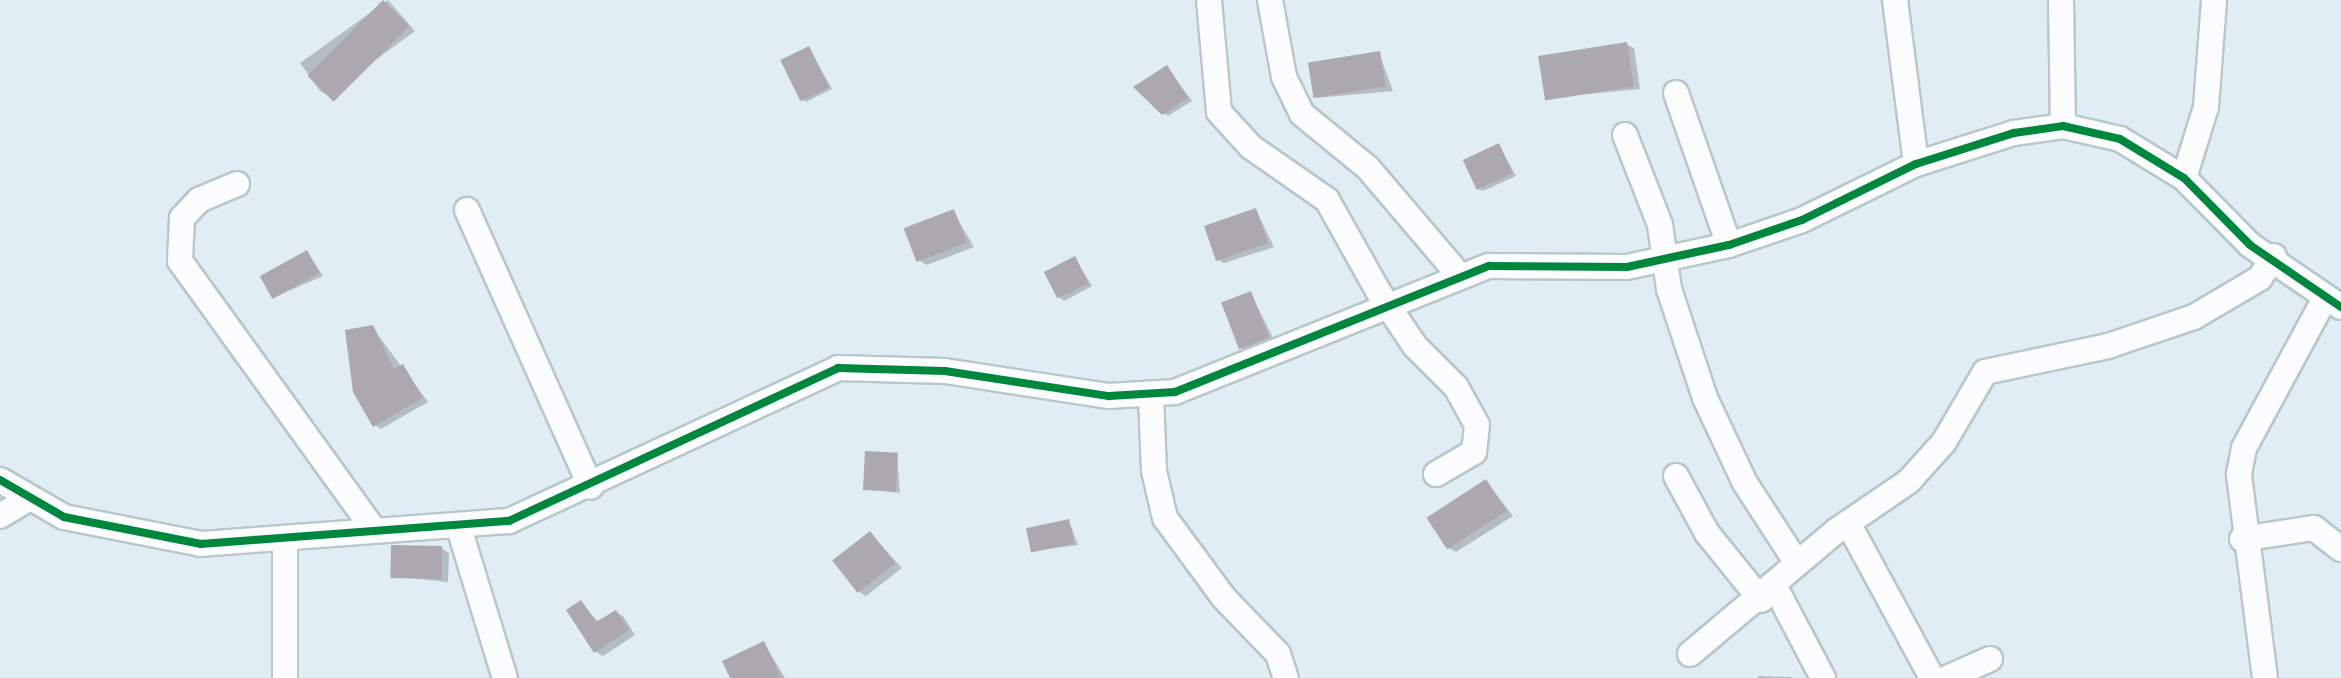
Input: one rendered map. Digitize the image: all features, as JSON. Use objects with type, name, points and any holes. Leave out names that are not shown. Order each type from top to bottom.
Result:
[{"type":"street","points":[[1209,0],[1219,112],[1251,147],[1327,200],[1394,307],[1456,387],[1477,425],[1474,452],[1436,474]]},
{"type":"street","points":[[1270,0],[1284,77],[1302,114],[1368,168],[1452,280]]},
{"type":"street","points":[[1895,0],[1916,164]]},
{"type":"street","points":[[2061,0],[2063,126]]},
{"type":"street","points":[[2184,178],[2206,107],[2214,0]]},
{"type":"street","points":[[1676,93],[1729,245]]},
{"type":"street","points":[[0,480],[27,500],[107,529],[201,544],[285,540],[372,527],[459,528],[533,515],[838,368],[945,371],[1151,396],[1257,365],[1489,266],[1627,267],[1668,260],[1729,245],[1802,220],[1916,164],[2014,133],[2063,126],[2120,139],[2184,178],[2250,245],[2274,256],[2333,303],[2244,448],[2242,539],[2265,678]]},
{"type":"street","points":[[1625,135],[1668,260],[1685,347],[1721,437],[1797,563]]},
{"type":"street","points":[[237,184],[199,200],[182,218],[180,261],[372,527]]},
{"type":"street","points":[[467,210],[591,487]]},
{"type":"street","points":[[1690,654],[1768,594],[1797,563],[1929,462],[1985,372],[2108,346],[2194,317],[2260,278],[2274,256]]},
{"type":"street","points":[[1151,396],[1154,471],[1165,518],[1224,598],[1271,644],[1286,678]]},
{"type":"street","points":[[1676,476],[1707,533],[1768,594],[1823,678]]},
{"type":"street","points":[[0,516],[27,500]]},
{"type":"street","points":[[1848,523],[1932,678]]},
{"type":"street","points":[[459,528],[505,678]]},
{"type":"street","points":[[2242,539],[2314,528],[2341,549]]},
{"type":"street","points":[[285,540],[285,678]]},
{"type":"street","points":[[1947,678],[1990,659]]},
{"type":"building","points":[[383,0],[409,26],[334,102],[307,76]]},
{"type":"building","points":[[1627,42],[1634,86],[1545,101],[1538,56]]},
{"type":"building","points":[[809,46],[829,87],[800,101],[780,60]]},
{"type":"building","points":[[1380,51],[1386,87],[1314,98],[1308,62]]},
{"type":"building","points":[[1167,65],[1188,98],[1162,115],[1133,87]]},
{"type":"building","points":[[1499,143],[1513,173],[1477,190],[1463,160]]},
{"type":"building","points":[[1256,208],[1268,243],[1216,261],[1204,226]]},
{"type":"building","points":[[954,209],[967,243],[916,262],[904,228]]},
{"type":"building","points":[[307,250],[320,273],[272,299],[260,276]]},
{"type":"building","points":[[1075,256],[1089,283],[1057,299],[1044,272]]},
{"type":"building","points":[[1251,291],[1269,338],[1239,349],[1221,302]]},
{"type":"building","points":[[373,325],[394,369],[403,364],[423,398],[373,427],[353,392],[345,330]]},
{"type":"building","points":[[865,451],[898,453],[896,492],[863,490]]},
{"type":"building","points":[[1486,479],[1507,511],[1447,550],[1426,518]]},
{"type":"building","points":[[1069,519],[1074,543],[1031,553],[1026,528]]},
{"type":"building","points":[[870,531],[895,563],[857,593],[832,561]]},
{"type":"building","points":[[391,545],[442,546],[441,579],[390,578]]},
{"type":"building","points":[[581,600],[596,622],[616,610],[629,630],[594,653],[566,610]]},
{"type":"building","points":[[764,641],[781,678],[730,678],[722,661]]},
{"type":"cycle path","points":[[0,480],[64,517],[201,544],[509,521],[838,368],[945,371],[1109,396],[1175,392],[1489,266],[1627,267],[1729,245],[1802,220],[1916,164],[2014,133],[2063,126],[2120,139],[2184,178],[2250,245],[2341,307]]}]
